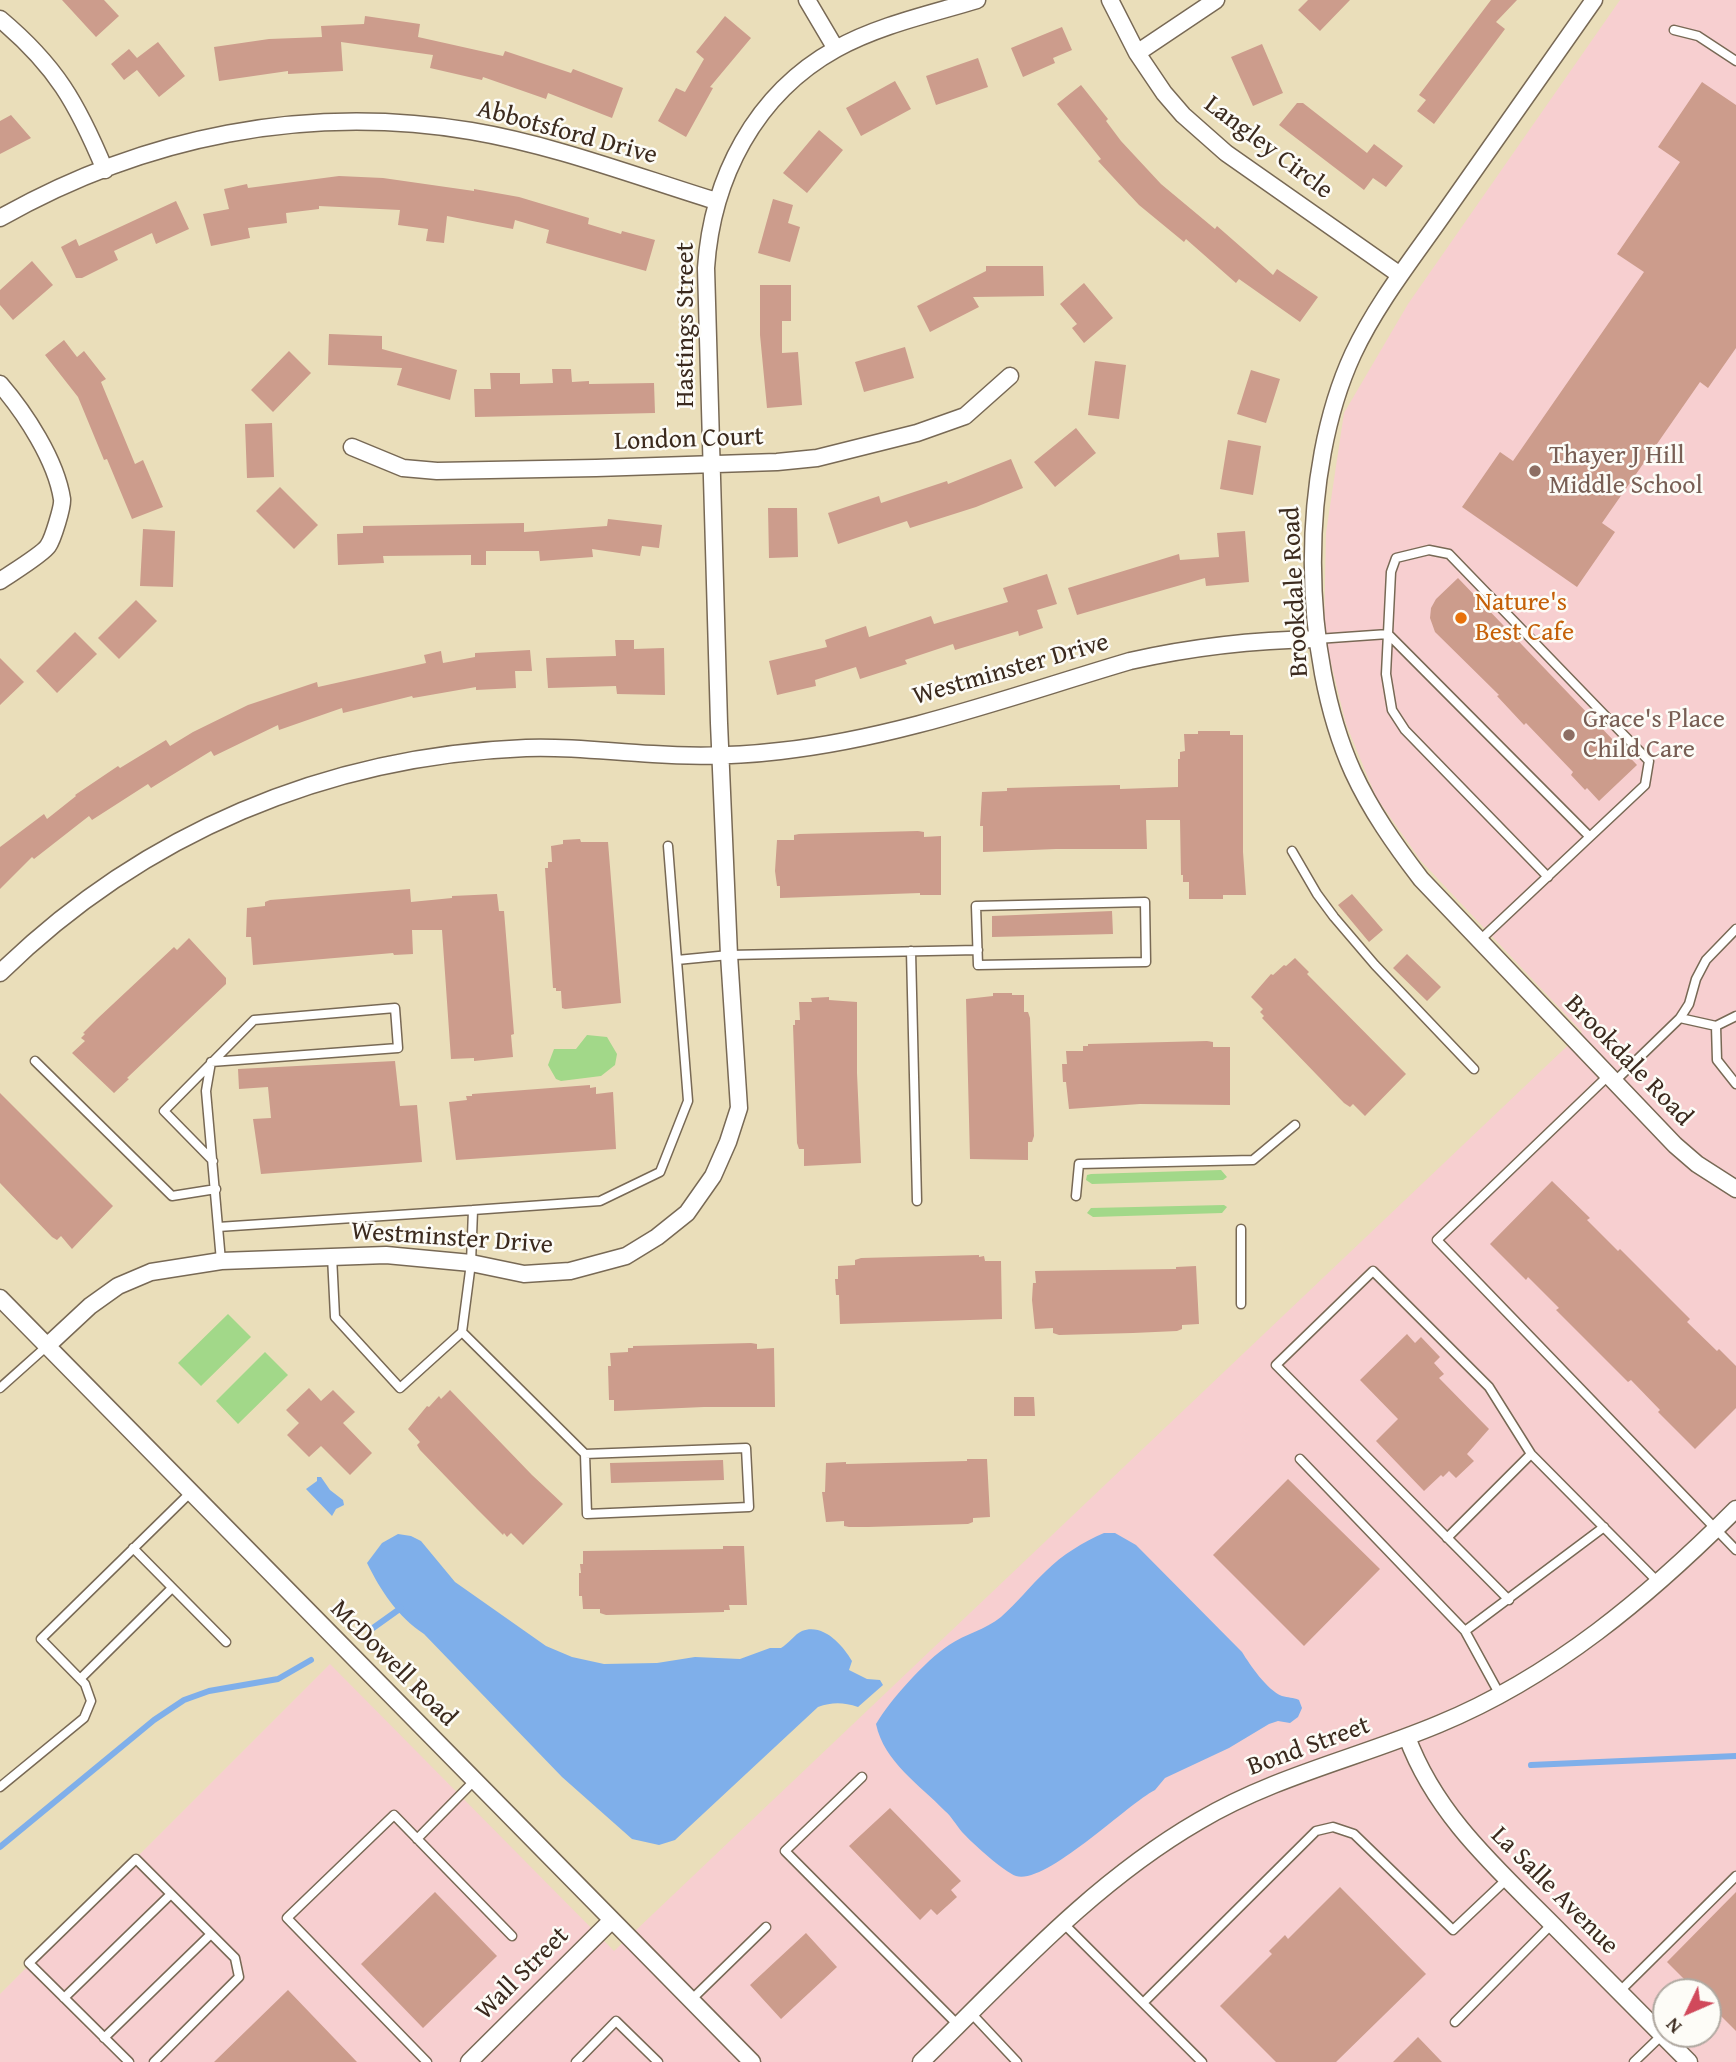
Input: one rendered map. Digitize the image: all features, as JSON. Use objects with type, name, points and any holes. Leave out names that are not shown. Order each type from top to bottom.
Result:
[{"type":"street","points":[[807,0],[836,49]]},
{"type":"street","name":"Hastings Street","points":[[720,755],[706,268],[710,222],[716,201],[731,163],[760,116],[789,85],[836,49],[882,30],[977,0]]},
{"type":"street","name":"Langley Circle","points":[[1110,0],[1137,53],[1164,93],[1183,115],[1226,153],[1400,275]]},
{"type":"street","points":[[1137,53],[1216,0]]},
{"type":"street","name":"Brookdale Road","points":[[1594,0],[1384,298],[1353,353],[1327,425],[1316,496],[1314,561],[1317,639],[1333,717],[1353,773],[1393,842],[1421,879],[1675,1145],[1697,1164],[1736,1189]]},
{"type":"street","points":[[0,19],[23,39],[63,86],[85,124],[104,170]]},
{"type":"street","name":"Abbotsford Drive","points":[[0,218],[34,198],[194,139],[279,124],[372,121],[422,124],[540,146],[716,201]]},
{"type":"street","name":"London Court","points":[[352,447],[403,468],[436,471],[711,464],[817,458],[917,433],[964,416],[1010,376]]},
{"type":"street","points":[[0,384],[39,441],[56,478],[62,502],[48,547],[0,581]]},
{"type":"street","name":"Westminster Drive","points":[[0,973],[71,909],[138,864],[204,827],[243,809],[337,776],[425,757],[529,748],[720,755],[811,747],[885,733],[1130,661],[1166,653],[1239,643],[1317,639]]},
{"type":"street","name":"Westminster Drive","points":[[47,1346],[90,1306],[118,1286],[151,1272],[221,1261],[386,1255],[471,1263],[524,1274],[570,1272],[626,1256],[657,1237],[687,1213],[713,1177],[729,1142],[739,1108],[720,755]]},
{"type":"street","name":"McDowell Road","points":[[0,1297],[752,2062]]},
{"type":"street","name":"Bond Street","points":[[921,2062],[1062,1923],[1147,1853],[1209,1815],[1305,1771],[1407,1737],[1500,1695],[1580,1645],[1658,1583],[1736,1509]]},
{"type":"street","name":"La Salle Avenue","points":[[1407,1737],[1416,1762],[1448,1815],[1476,1848],[1652,2025]]},
{"type":"street","name":"Wall Street","points":[[469,2062],[611,1921]]},
{"type":"street","name":"La Salle Avenue","points":[[1675,2048],[1689,2062]]},
{"type":"lane","points":[[1674,30],[1698,36],[1736,61]]},
{"type":"lane","points":[[1479,940],[1548,877],[1645,785],[1649,761],[1449,554],[1429,550],[1396,558],[1391,572],[1386,674],[1392,710],[1405,730],[1548,877]]},
{"type":"lane","points":[[1317,639],[1388,634],[1589,836]]},
{"type":"lane","points":[[218,1227],[600,1201],[660,1172],[688,1101],[668,846]]},
{"type":"lane","points":[[1292,851],[1334,917],[1375,965],[1474,1069]]},
{"type":"lane","points":[[1145,902],[1146,961],[978,965],[978,950],[976,906],[1145,902]]},
{"type":"lane","points":[[1736,929],[1706,960],[1696,979],[1689,1004],[1680,1018],[1437,1240],[1736,1550]]},
{"type":"lane","points":[[677,960],[729,955],[978,950]]},
{"type":"lane","points":[[911,951],[917,1201]]},
{"type":"lane","points":[[211,1062],[398,1048],[396,1008],[254,1020],[211,1062],[164,1111],[213,1161]]},
{"type":"lane","points":[[1680,1018],[1716,1026],[1736,1016]]},
{"type":"lane","points":[[1716,1026],[1717,1060],[1736,1084]]},
{"type":"lane","points":[[35,1061],[172,1196],[216,1189]]},
{"type":"lane","points":[[211,1062],[206,1091],[221,1261]]},
{"type":"lane","points":[[1076,1196],[1079,1164],[1253,1160],[1295,1125]]},
{"type":"lane","points":[[332,1256],[335,1317],[400,1388],[462,1332],[471,1263],[473,1210]]},
{"type":"lane","points":[[1241,1230],[1241,1304]]},
{"type":"lane","points":[[1509,1600],[1276,1365],[1373,1271],[1489,1387],[1531,1454],[1658,1583]]},
{"type":"lane","points":[[462,1332],[585,1454],[587,1514],[749,1507],[746,1448],[585,1454]]},
{"type":"lane","points":[[0,1388],[47,1346]]},
{"type":"lane","points":[[1447,1538],[1531,1454]]},
{"type":"lane","points":[[1300,1459],[1465,1631],[1500,1695]]},
{"type":"lane","points":[[0,1787],[84,1718],[91,1701],[85,1684],[41,1639],[190,1493]]},
{"type":"lane","points":[[1465,1631],[1604,1527]]},
{"type":"lane","points":[[133,1548],[226,1642]]},
{"type":"lane","points":[[80,1679],[172,1588]]},
{"type":"lane","points":[[862,1777],[785,1851],[958,2025]]},
{"type":"lane","points":[[417,1839],[474,1781]]},
{"type":"lane","points":[[427,2062],[287,1918],[394,1815],[512,1936]]},
{"type":"lane","points":[[1143,2003],[1316,1831],[1333,1826],[1354,1833],[1453,1930],[1507,1879]]},
{"type":"lane","points":[[129,2062],[29,1963],[136,1859],[235,1958],[239,1977],[155,2062]]},
{"type":"lane","points":[[1619,1992],[1736,1876]]},
{"type":"lane","points":[[65,1998],[171,1894]]},
{"type":"lane","points":[[1062,1923],[1202,2062]]},
{"type":"lane","points":[[1455,2022],[1552,1924]]},
{"type":"lane","points":[[691,2000],[766,1927]]},
{"type":"lane","points":[[104,2038],[211,1934]]},
{"type":"lane","points":[[971,2013],[1017,2062]]},
{"type":"lane","points":[[576,2062],[617,2021],[658,2062]]},
{"type":"lane","points":[[1634,2062],[1652,2045]]},
{"type":"shaded area","points":[[1620,0],[1736,0],[1736,2062],[0,2062],[0,1994],[330,1664],[614,1951],[1582,1032],[1421,861],[1376,797],[1346,724],[1324,635],[1326,533],[1344,413],[1408,304]]},
{"type":"green space","points":[[587,1035],[607,1037],[617,1054],[615,1065],[601,1076],[561,1081],[556,1079],[548,1065],[554,1049],[576,1049]]},
{"type":"green space","points":[[1221,1170],[1227,1177],[1223,1180],[1092,1184],[1086,1180],[1087,1175],[1091,1174]]},
{"type":"green space","points":[[1227,1207],[1222,1213],[1093,1217],[1087,1213],[1091,1208]]},
{"type":"green space","points":[[228,1314],[251,1337],[201,1386],[178,1363]]},
{"type":"green space","points":[[265,1352],[288,1375],[238,1424],[216,1401]]},
{"type":"water","points":[[317,1477],[321,1477],[330,1490],[343,1500],[344,1505],[336,1509],[332,1516],[306,1489],[317,1481]]},
{"type":"water","points":[[1104,1533],[1115,1533],[1136,1545],[1242,1652],[1265,1683],[1282,1696],[1299,1700],[1302,1708],[1298,1717],[1290,1723],[1278,1721],[1269,1724],[1229,1748],[1165,1778],[1155,1790],[1066,1857],[1029,1876],[1016,1876],[973,1843],[947,1813],[904,1772],[880,1738],[876,1724],[909,1681],[940,1652],[955,1641],[995,1621],[1059,1560]]},
{"type":"water","points":[[398,1534],[421,1541],[455,1582],[546,1646],[572,1657],[604,1664],[657,1663],[695,1657],[740,1659],[770,1648],[781,1648],[799,1632],[810,1629],[825,1633],[838,1643],[852,1661],[849,1670],[867,1679],[880,1680],[883,1685],[858,1707],[838,1703],[818,1707],[675,1840],[659,1845],[632,1839],[562,1777],[391,1602],[367,1563],[382,1543]]},
{"type":"building","points":[[62,0],[104,0],[119,16],[96,37]]},
{"type":"building","points":[[1308,0],[1350,0],[1320,31],[1298,10]]},
{"type":"building","points":[[1491,0],[1517,0],[1496,22],[1505,29],[1434,124],[1417,111],[1426,100],[1419,95]]},
{"type":"building","points":[[365,16],[420,24],[418,37],[503,56],[505,51],[571,73],[573,69],[623,88],[612,118],[548,93],[546,99],[483,77],[482,80],[430,68],[433,55],[341,42],[343,71],[288,74],[288,71],[219,81],[214,47],[269,39],[322,37],[321,26],[364,24]]},
{"type":"building","points":[[725,16],[751,38],[710,87],[713,88],[686,137],[658,121],[676,88],[685,92],[704,59],[696,52]]},
{"type":"building","points":[[1062,27],[1072,50],[1053,58],[1055,63],[1023,77],[1011,48]]},
{"type":"building","points":[[158,42],[185,76],[159,97],[137,70],[124,80],[111,64],[129,49],[137,58]]},
{"type":"building","points":[[1262,44],[1283,93],[1253,106],[1231,57]]},
{"type":"building","points":[[978,58],[988,87],[936,105],[926,76]]},
{"type":"building","points":[[895,81],[911,109],[861,136],[846,108]]},
{"type":"building","points":[[1702,82],[1736,105],[1736,348],[1708,388],[1700,382],[1602,523],[1615,532],[1577,587],[1462,507],[1500,452],[1513,461],[1644,272],[1617,254],[1680,162],[1658,147]]},
{"type":"building","points":[[1081,85],[1108,119],[1106,121],[1121,141],[1161,184],[1215,229],[1217,226],[1273,275],[1277,269],[1318,297],[1300,322],[1239,279],[1236,283],[1186,239],[1184,242],[1139,205],[1098,161],[1101,159],[1057,104]]},
{"type":"building","points":[[1297,103],[1303,103],[1367,153],[1374,144],[1403,166],[1386,187],[1373,178],[1364,190],[1279,125]]},
{"type":"building","points":[[11,115],[31,138],[0,154],[0,121]]},
{"type":"building","points":[[819,130],[843,150],[807,193],[783,173]]},
{"type":"building","points":[[339,176],[383,178],[519,197],[589,218],[588,224],[655,240],[646,271],[546,243],[549,230],[515,220],[513,229],[447,216],[444,243],[426,241],[428,229],[398,225],[400,210],[319,206],[319,209],[286,213],[287,223],[248,228],[250,238],[211,246],[203,214],[229,209],[224,189],[247,184],[248,188]]},
{"type":"building","points":[[773,199],[793,205],[788,223],[800,227],[790,262],[758,253]]},
{"type":"building","points":[[176,201],[189,229],[156,244],[152,233],[114,251],[118,260],[82,278],[76,278],[61,247],[76,239],[79,246]]},
{"type":"building","points":[[32,261],[53,285],[13,320],[0,305],[0,290]]},
{"type":"building","points":[[986,266],[1043,266],[1044,296],[973,297],[979,307],[930,332],[917,306],[986,271]]},
{"type":"building","points":[[1084,283],[1113,318],[1084,343],[1072,328],[1077,324],[1060,304]]},
{"type":"building","points":[[760,285],[791,285],[791,321],[782,321],[782,353],[798,352],[802,405],[767,408],[760,335]]},
{"type":"building","points":[[329,334],[382,336],[382,349],[457,370],[450,400],[397,385],[402,368],[328,365]]},
{"type":"building","points":[[64,340],[77,357],[84,351],[106,379],[101,382],[135,464],[143,460],[163,507],[132,519],[78,397],[45,355]]},
{"type":"building","points":[[905,347],[914,378],[864,392],[855,362]]},
{"type":"building","points":[[289,351],[311,373],[273,412],[251,390]]},
{"type":"building","points":[[1095,361],[1126,365],[1119,419],[1088,415]]},
{"type":"building","points":[[552,369],[571,369],[572,382],[654,383],[655,413],[475,417],[474,389],[491,389],[490,373],[520,373],[520,384],[553,383]]},
{"type":"building","points":[[1251,370],[1280,379],[1266,423],[1237,414]]},
{"type":"building","points":[[272,423],[274,477],[247,478],[245,424]]},
{"type":"building","points":[[1076,428],[1096,453],[1055,487],[1034,462]]},
{"type":"building","points":[[1228,440],[1261,446],[1253,495],[1220,489]]},
{"type":"building","points":[[1011,459],[1023,488],[976,507],[910,528],[907,521],[838,544],[828,513],[879,496],[881,503],[947,481],[948,484]]},
{"type":"building","points":[[280,487],[318,525],[294,549],[256,511]]},
{"type":"building","points":[[768,508],[797,508],[798,557],[769,558]]},
{"type":"building","points":[[608,519],[662,525],[659,548],[642,546],[640,556],[592,549],[593,557],[540,561],[539,551],[486,551],[486,565],[471,565],[471,555],[383,556],[384,563],[338,565],[337,534],[363,533],[363,526],[524,523],[524,532],[607,526]]},
{"type":"building","points":[[143,529],[175,531],[173,587],[140,586]]},
{"type":"building","points":[[1245,531],[1249,582],[1206,586],[1205,578],[1077,615],[1068,588],[1179,554],[1180,560],[1219,557],[1217,533]]},
{"type":"building","points":[[1047,574],[1057,604],[1037,610],[1043,628],[1019,636],[1018,631],[955,650],[953,644],[905,660],[907,664],[860,679],[856,667],[815,680],[816,686],[777,695],[769,661],[827,647],[825,640],[866,626],[869,637],[931,616],[934,624],[1008,602],[1003,588]]},
{"type":"building","points":[[1458,578],[1637,765],[1599,801],[1587,788],[1585,790],[1571,775],[1573,772],[1435,632],[1430,618],[1431,608],[1436,599]]},
{"type":"building","points":[[136,600],[157,621],[119,659],[98,638]]},
{"type":"building","points":[[75,632],[97,654],[57,693],[36,671]]},
{"type":"building","points":[[615,640],[634,640],[634,649],[664,648],[665,695],[617,694],[616,686],[548,688],[546,658],[616,656]]},
{"type":"building","points":[[530,650],[532,671],[515,671],[516,688],[476,690],[476,687],[413,698],[412,696],[343,713],[342,708],[279,730],[278,725],[214,756],[211,751],[151,788],[148,784],[92,820],[89,816],[34,859],[32,857],[0,889],[0,847],[44,814],[47,819],[75,795],[118,766],[120,768],[166,740],[170,746],[248,705],[317,682],[318,687],[426,663],[424,655],[441,651],[443,663],[475,657],[475,653]]},
{"type":"building","points":[[0,658],[24,682],[0,705]]},
{"type":"building","points":[[1198,731],[1230,731],[1230,735],[1243,735],[1243,852],[1246,895],[1223,895],[1223,899],[1189,899],[1189,882],[1183,882],[1181,875],[1180,820],[1146,820],[1147,849],[983,852],[983,826],[980,826],[982,792],[1007,791],[1007,788],[1077,786],[1120,785],[1120,789],[1178,787],[1178,759],[1180,752],[1185,751],[1184,734],[1198,734]]},
{"type":"building","points":[[924,832],[924,837],[941,836],[941,895],[920,893],[780,898],[780,886],[777,886],[775,871],[777,840],[794,840],[794,835],[799,834]]},
{"type":"building","points":[[580,839],[581,842],[608,842],[621,1003],[565,1009],[562,1008],[561,991],[553,988],[545,868],[548,868],[548,862],[552,862],[551,846],[563,844],[563,840]]},
{"type":"building","points":[[410,889],[411,902],[452,896],[497,894],[499,911],[504,911],[514,1034],[511,1035],[513,1057],[474,1061],[474,1058],[451,1059],[442,930],[412,930],[413,954],[393,953],[253,965],[251,937],[246,937],[247,908],[265,906],[265,902],[270,900]]},
{"type":"building","points":[[1352,894],[1383,930],[1369,942],[1338,905]]},
{"type":"building","points":[[1112,911],[1113,934],[992,937],[992,916]]},
{"type":"building","points":[[189,938],[226,978],[226,984],[114,1093],[72,1053],[85,1041],[81,1038],[85,1034],[83,1033],[97,1019],[174,947],[177,950]]},
{"type":"building","points":[[1407,954],[1441,987],[1427,1001],[1393,968]]},
{"type":"building","points":[[1295,958],[1309,972],[1307,974],[1406,1074],[1365,1116],[1353,1104],[1350,1107],[1344,1103],[1262,1018],[1264,1016],[1260,1012],[1263,1009],[1251,997],[1271,974]]},
{"type":"building","points":[[993,993],[1024,995],[1024,1012],[1028,1012],[1030,1018],[1034,1136],[1032,1142],[1028,1142],[1028,1160],[970,1159],[966,999],[993,996]]},
{"type":"building","points":[[829,997],[829,1000],[857,1002],[861,1163],[804,1166],[804,1149],[799,1149],[797,1143],[793,1025],[795,1020],[800,1020],[799,1002],[812,1002],[811,998]]},
{"type":"building","points":[[1213,1042],[1213,1047],[1230,1047],[1230,1105],[1140,1104],[1069,1109],[1062,1064],[1067,1064],[1066,1051],[1083,1051],[1083,1046],[1088,1044]]},
{"type":"building","points":[[395,1061],[400,1106],[417,1105],[422,1162],[261,1174],[253,1119],[271,1118],[268,1087],[239,1089],[238,1069]]},
{"type":"building","points":[[590,1085],[590,1088],[596,1087],[596,1094],[613,1092],[616,1149],[456,1160],[449,1102],[467,1100],[466,1096],[472,1094]]},
{"type":"building","points":[[0,1093],[113,1206],[72,1249],[61,1236],[57,1240],[52,1237],[0,1183]]},
{"type":"building","points":[[1552,1181],[1590,1218],[1587,1220],[1618,1251],[1620,1249],[1690,1319],[1687,1322],[1736,1366],[1736,1408],[1695,1449],[1631,1380],[1628,1382],[1556,1310],[1559,1308],[1528,1277],[1526,1280],[1490,1244]]},
{"type":"building","points":[[984,1256],[985,1261],[1001,1261],[1002,1319],[840,1324],[839,1295],[836,1295],[835,1279],[838,1279],[838,1266],[855,1265],[855,1260],[861,1258]]},
{"type":"building","points":[[1196,1266],[1199,1324],[1182,1325],[1182,1329],[1177,1331],[1133,1333],[1059,1335],[1053,1333],[1053,1328],[1035,1329],[1032,1300],[1033,1283],[1036,1283],[1035,1271],[1176,1269]]},
{"type":"building","points":[[1407,1334],[1415,1343],[1421,1337],[1440,1357],[1434,1363],[1444,1374],[1439,1378],[1489,1429],[1467,1454],[1474,1461],[1456,1478],[1449,1471],[1424,1491],[1376,1441],[1398,1419],[1360,1380]]},
{"type":"building","points":[[757,1344],[757,1349],[774,1348],[775,1407],[614,1411],[614,1400],[609,1400],[610,1353],[628,1352],[628,1348],[633,1346]]},
{"type":"building","points":[[309,1388],[321,1401],[333,1390],[355,1412],[343,1423],[372,1453],[350,1475],[321,1446],[309,1457],[287,1435],[299,1423],[286,1410]]},
{"type":"building","points":[[450,1390],[563,1504],[523,1545],[511,1533],[507,1537],[504,1533],[503,1535],[477,1509],[420,1450],[417,1445],[420,1442],[408,1429],[427,1406],[439,1396],[441,1399]]},
{"type":"building","points":[[1014,1397],[1034,1397],[1035,1416],[1014,1416]]},
{"type":"building","points":[[987,1459],[990,1517],[973,1518],[973,1522],[968,1524],[849,1527],[844,1526],[844,1521],[826,1522],[822,1492],[825,1492],[826,1463]]},
{"type":"building","points":[[723,1460],[724,1480],[611,1483],[610,1463]]},
{"type":"building","points":[[1288,1479],[1380,1569],[1304,1646],[1213,1555]]},
{"type":"building","points":[[723,1546],[744,1546],[747,1605],[729,1605],[730,1610],[724,1612],[606,1615],[600,1613],[600,1609],[583,1609],[582,1596],[579,1596],[579,1573],[580,1564],[583,1564],[583,1551],[723,1549]]},
{"type":"building","points":[[890,1808],[961,1881],[951,1890],[957,1897],[937,1915],[931,1909],[920,1920],[849,1846]]},
{"type":"building","points":[[1340,1887],[1426,1974],[1336,2062],[1276,2062],[1220,2006],[1272,1954],[1269,1951],[1285,1935],[1288,1939]]},
{"type":"building","points":[[435,1892],[497,1956],[423,2028],[361,1964]]},
{"type":"building","points":[[1736,1892],[1736,2031],[1722,2017],[1722,1978],[1683,1978],[1667,1962]]},
{"type":"building","points":[[806,1933],[837,1967],[781,2019],[750,1985]]},
{"type":"building","points":[[288,1990],[357,2062],[214,2062]]},
{"type":"building","points":[[1418,2037],[1442,2062],[1393,2062]]},
{"type":"waterway","points":[[373,1628],[401,1608]]},
{"type":"waterway","points":[[0,1847],[154,1720],[184,1700],[209,1691],[278,1679],[311,1660]]},
{"type":"waterway","points":[[1531,1765],[1736,1756]]},
{"type":"place","name":"Thayer J Hill Middle School","points":[[1535,471]]},
{"type":"place","name":"Nature's Best Cafe","points":[[1461,618]]},
{"type":"place","name":"Grace's Place Child Care","points":[[1569,735]]}]
